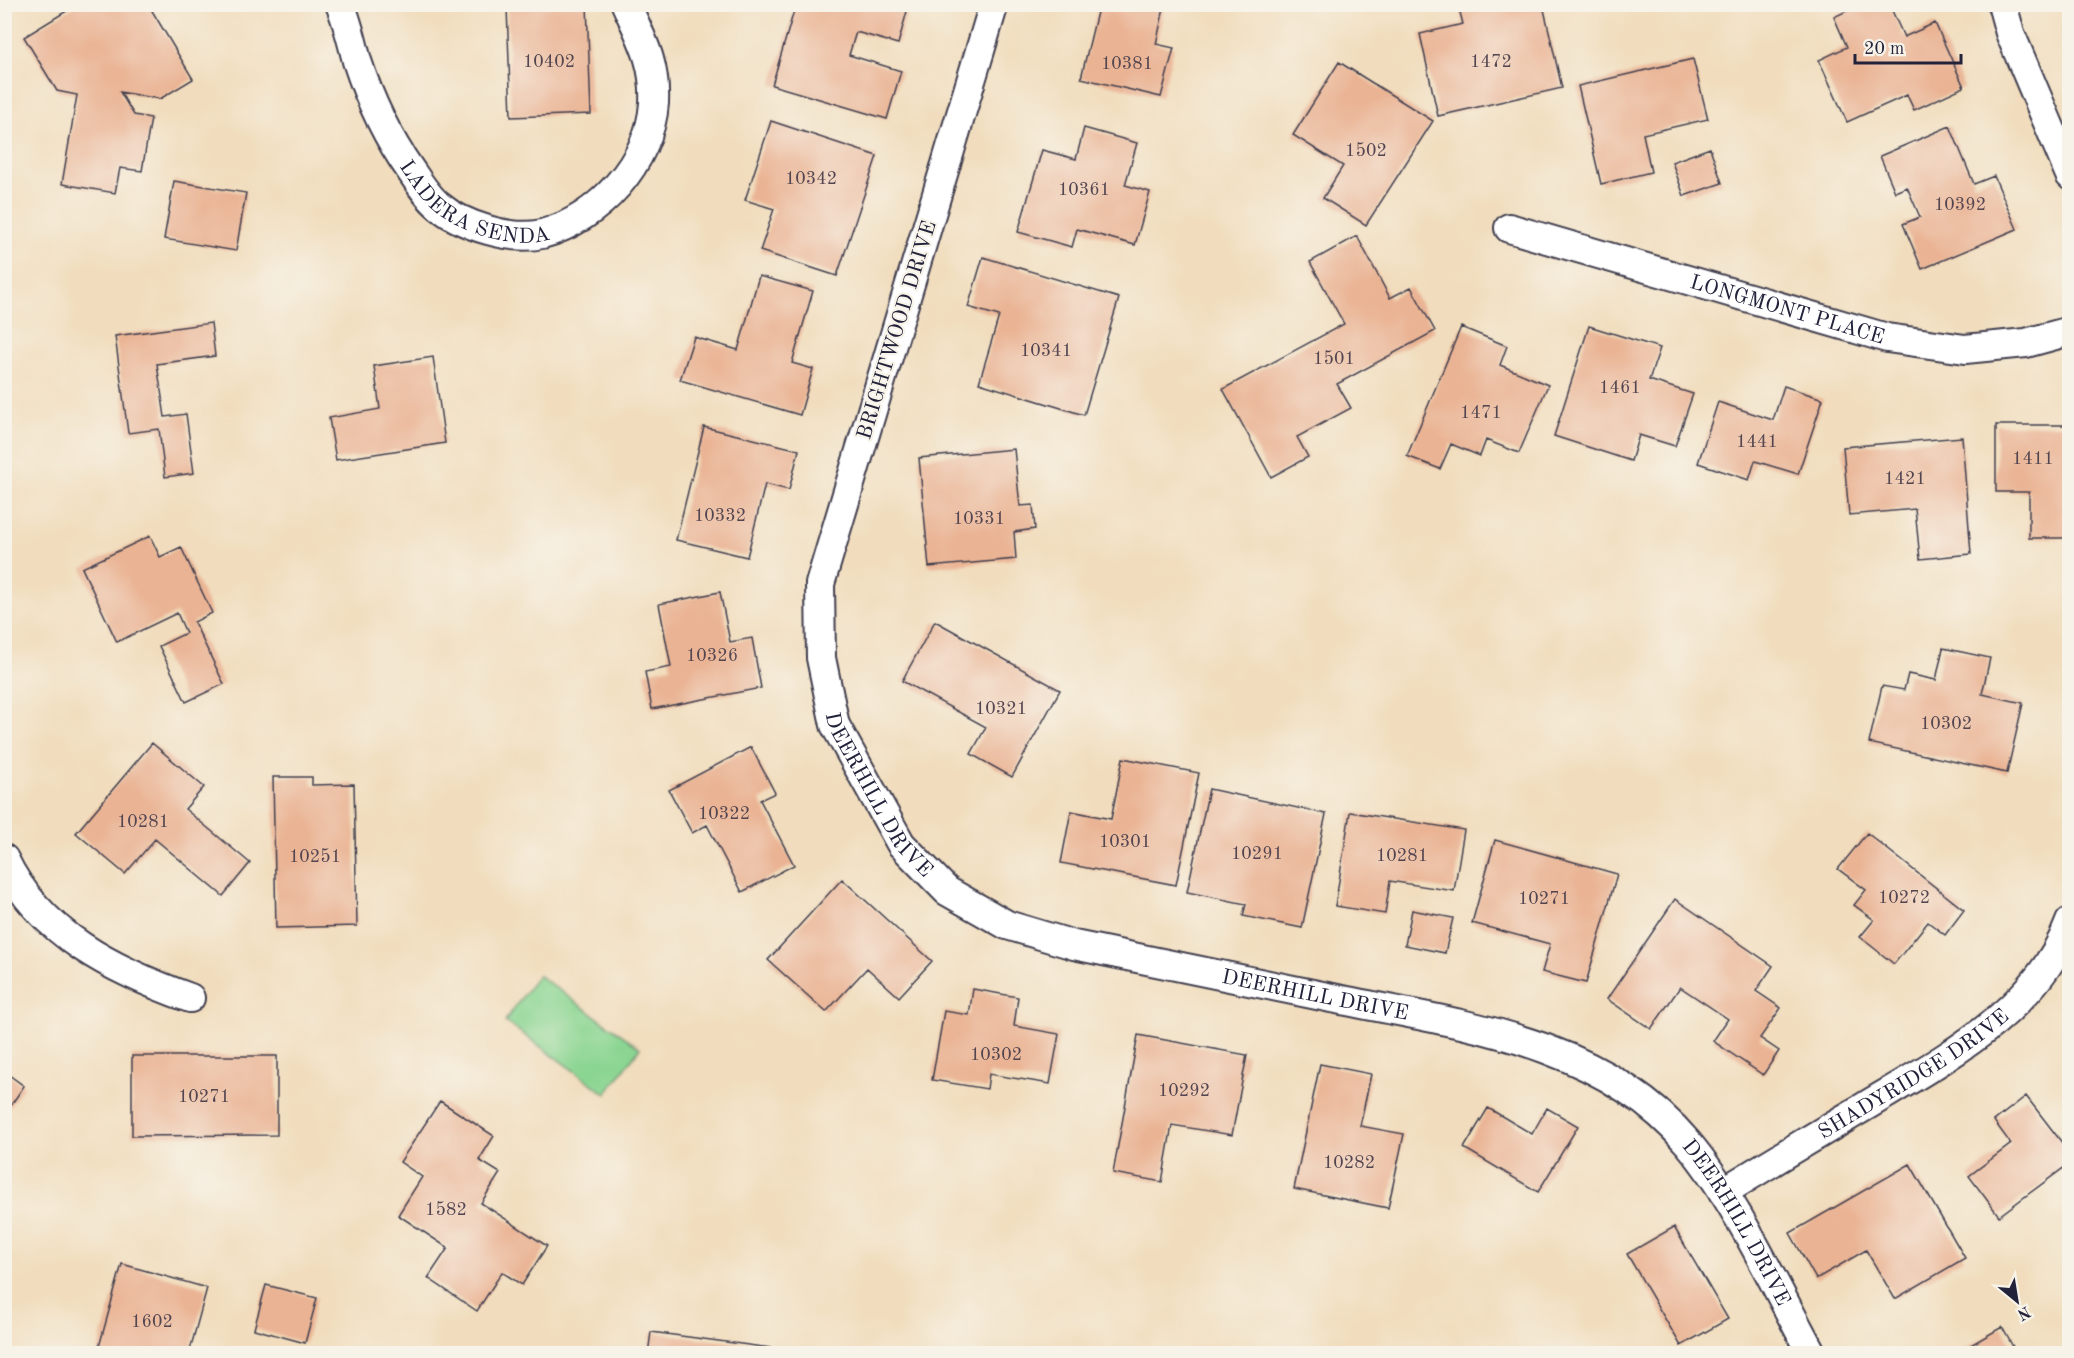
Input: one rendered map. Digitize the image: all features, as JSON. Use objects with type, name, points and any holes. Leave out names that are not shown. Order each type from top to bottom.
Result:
[{"type":"street","name":"LADERA SENDA","points":[[340,4],[375,110],[394,147],[420,185],[439,206],[461,220],[487,230],[508,234],[541,234],[580,217],[612,191],[637,160],[648,132],[654,104],[653,65],[626,4]]},
{"type":"street","name":"BRIGHTWOOD DRIVE","points":[[821,658],[820,584],[993,4]]},
{"type":"street","points":[[2002,4],[2010,33],[2070,175]]},
{"type":"street","name":"LONGMONT PLACE","points":[[1509,228],[1887,338],[1965,349],[2026,343],[2070,331]]},
{"type":"street","name":"DEERHILL DRIVE","points":[[821,658],[835,725],[901,844],[947,891],[1007,925],[1074,945],[1503,1033],[1587,1064],[1648,1105],[1688,1142],[1723,1192],[1812,1353]]},
{"type":"street","points":[[4,859],[27,898],[61,934],[142,981],[190,998]]},
{"type":"street","name":"SHADYRIDGE DRIVE","points":[[1723,1192],[1940,1061],[1981,1032],[2015,1002],[2044,969],[2064,937],[2070,922]]},
{"type":"green space","points":[[538,975],[640,1048],[606,1094],[505,1021]]},
{"type":"building","points":[[78,4],[148,4],[193,79],[160,99],[120,92],[134,115],[151,118],[142,171],[120,168],[115,193],[62,184],[77,95],[57,91],[24,37]]},
{"type":"building","points":[[587,4],[591,114],[511,117],[507,7]]},
{"type":"building","points":[[796,4],[909,4],[898,44],[856,32],[849,55],[901,71],[887,119],[772,85]]},
{"type":"building","points":[[1099,4],[1165,4],[1156,44],[1174,48],[1161,97],[1081,78]]},
{"type":"building","points":[[1861,4],[1889,4],[1904,37],[1935,23],[1964,87],[1914,110],[1907,95],[1847,122],[1819,60],[1847,47],[1834,17]]},
{"type":"building","points":[[1458,5],[1543,5],[1562,88],[1438,116],[1420,34],[1463,24]]},
{"type":"building","points":[[1693,59],[1708,119],[1643,134],[1651,172],[1601,184],[1578,86]]},
{"type":"building","points":[[1339,62],[1433,121],[1366,225],[1323,198],[1343,166],[1293,135]]},
{"type":"building","points":[[771,121],[877,156],[837,276],[760,251],[774,209],[745,200]]},
{"type":"building","points":[[1950,126],[1974,184],[1994,176],[2017,229],[1922,269],[1903,224],[1920,217],[1907,187],[1895,192],[1880,156]]},
{"type":"building","points":[[1084,128],[1137,143],[1125,185],[1150,192],[1135,245],[1077,229],[1072,247],[1018,232],[1042,150],[1076,159]]},
{"type":"building","points":[[1710,148],[1722,183],[1684,196],[1672,162]]},
{"type":"building","points":[[174,181],[246,193],[236,251],[164,239]]},
{"type":"building","points":[[1357,236],[1390,298],[1411,287],[1435,331],[1337,384],[1351,408],[1297,437],[1308,457],[1271,477],[1223,389],[1344,324],[1310,262]]},
{"type":"building","points":[[983,257],[1119,298],[1084,415],[979,383],[999,316],[968,307]]},
{"type":"building","points":[[759,276],[813,291],[792,363],[813,369],[800,415],[680,380],[694,337],[738,350]]},
{"type":"building","points":[[211,323],[215,356],[157,364],[165,417],[186,414],[194,473],[165,477],[159,429],[128,433],[115,336]]},
{"type":"building","points":[[1589,326],[1660,348],[1649,380],[1693,394],[1675,446],[1639,435],[1631,461],[1554,436]]},
{"type":"building","points":[[1461,327],[1507,346],[1500,365],[1548,385],[1519,453],[1486,440],[1480,456],[1451,444],[1440,469],[1407,456]]},
{"type":"building","points":[[433,357],[445,443],[336,460],[329,418],[380,409],[374,366]]},
{"type":"building","points":[[1784,386],[1823,399],[1798,474],[1755,461],[1749,480],[1698,463],[1718,402],[1773,420]]},
{"type":"building","points":[[1996,425],[2070,425],[2070,538],[2029,538],[2029,492],[1996,492]]},
{"type":"building","points":[[704,427],[799,450],[789,490],[765,484],[747,557],[676,540]]},
{"type":"building","points":[[1962,437],[1971,554],[1920,559],[1915,509],[1849,515],[1843,447]]},
{"type":"building","points":[[1014,449],[1020,506],[1033,505],[1035,529],[1014,532],[1016,559],[929,567],[919,458]]},
{"type":"building","points":[[150,536],[160,557],[181,547],[212,613],[194,622],[224,684],[186,702],[159,646],[186,633],[177,613],[117,642],[82,568]]},
{"type":"building","points":[[720,592],[730,642],[752,638],[761,688],[652,709],[645,672],[671,667],[659,604]]},
{"type":"building","points":[[935,621],[1060,690],[1012,777],[971,754],[986,727],[902,681]]},
{"type":"building","points":[[1943,648],[1990,658],[1982,694],[2023,703],[2007,773],[1869,743],[1882,686],[1904,690],[1908,674],[1936,680]]},
{"type":"building","points":[[152,743],[204,787],[185,809],[250,863],[223,896],[155,839],[125,874],[76,833]]},
{"type":"building","points":[[751,747],[775,793],[760,800],[794,865],[742,892],[707,825],[692,833],[669,790]]},
{"type":"building","points":[[1123,758],[1199,773],[1176,885],[1061,863],[1071,811],[1111,819]]},
{"type":"building","points":[[273,777],[312,777],[312,785],[354,784],[357,926],[276,928]]},
{"type":"building","points":[[1209,789],[1326,814],[1302,928],[1243,916],[1246,904],[1187,892]]},
{"type":"building","points":[[1350,812],[1464,830],[1454,891],[1390,881],[1385,914],[1335,906]]},
{"type":"building","points":[[1867,833],[1964,910],[1945,935],[1928,922],[1894,964],[1860,937],[1874,920],[1854,905],[1866,890],[1838,869]]},
{"type":"building","points":[[1495,840],[1617,874],[1586,983],[1542,972],[1550,944],[1472,923]]},
{"type":"building","points":[[842,879],[932,961],[899,997],[867,968],[826,1012],[768,960]]},
{"type":"building","points":[[1675,899],[1773,966],[1756,991],[1781,1008],[1760,1038],[1779,1051],[1763,1075],[1713,1041],[1728,1019],[1680,987],[1651,1029],[1607,999]]},
{"type":"building","points":[[1412,910],[1453,918],[1445,953],[1405,945]]},
{"type":"building","points":[[973,989],[1018,997],[1014,1026],[1059,1034],[1050,1084],[989,1074],[987,1089],[932,1080],[944,1011],[969,1015]]},
{"type":"building","points":[[1138,1035],[1247,1055],[1232,1135],[1172,1125],[1162,1182],[1113,1173]]},
{"type":"building","points":[[132,1056],[277,1056],[277,1135],[132,1136]]},
{"type":"building","points":[[1320,1064],[1371,1074],[1360,1126],[1404,1134],[1388,1208],[1294,1189]]},
{"type":"building","points":[[5,1072],[24,1086],[5,1114]]},
{"type":"building","points":[[2026,1096],[2070,1153],[2070,1163],[1999,1216],[1969,1176],[2011,1144],[1994,1121]]},
{"type":"building","points":[[440,1101],[494,1136],[479,1160],[500,1173],[481,1203],[547,1246],[522,1285],[502,1272],[477,1311],[428,1278],[448,1248],[398,1215],[422,1177],[400,1162]]},
{"type":"building","points":[[1488,1108],[1532,1134],[1547,1108],[1578,1126],[1538,1192],[1464,1148]]},
{"type":"building","points":[[1910,1164],[1965,1258],[1895,1299],[1866,1250],[1816,1279],[1790,1233]]},
{"type":"building","points":[[1674,1227],[1728,1319],[1681,1346],[1627,1254]]},
{"type":"building","points":[[122,1264],[207,1288],[189,1354],[97,1354]]},
{"type":"building","points":[[266,1285],[317,1298],[305,1343],[254,1329]]},
{"type":"building","points":[[2002,1327],[2017,1354],[1955,1354]]},
{"type":"building","points":[[651,1332],[801,1352],[800,1354],[648,1354]]}]
